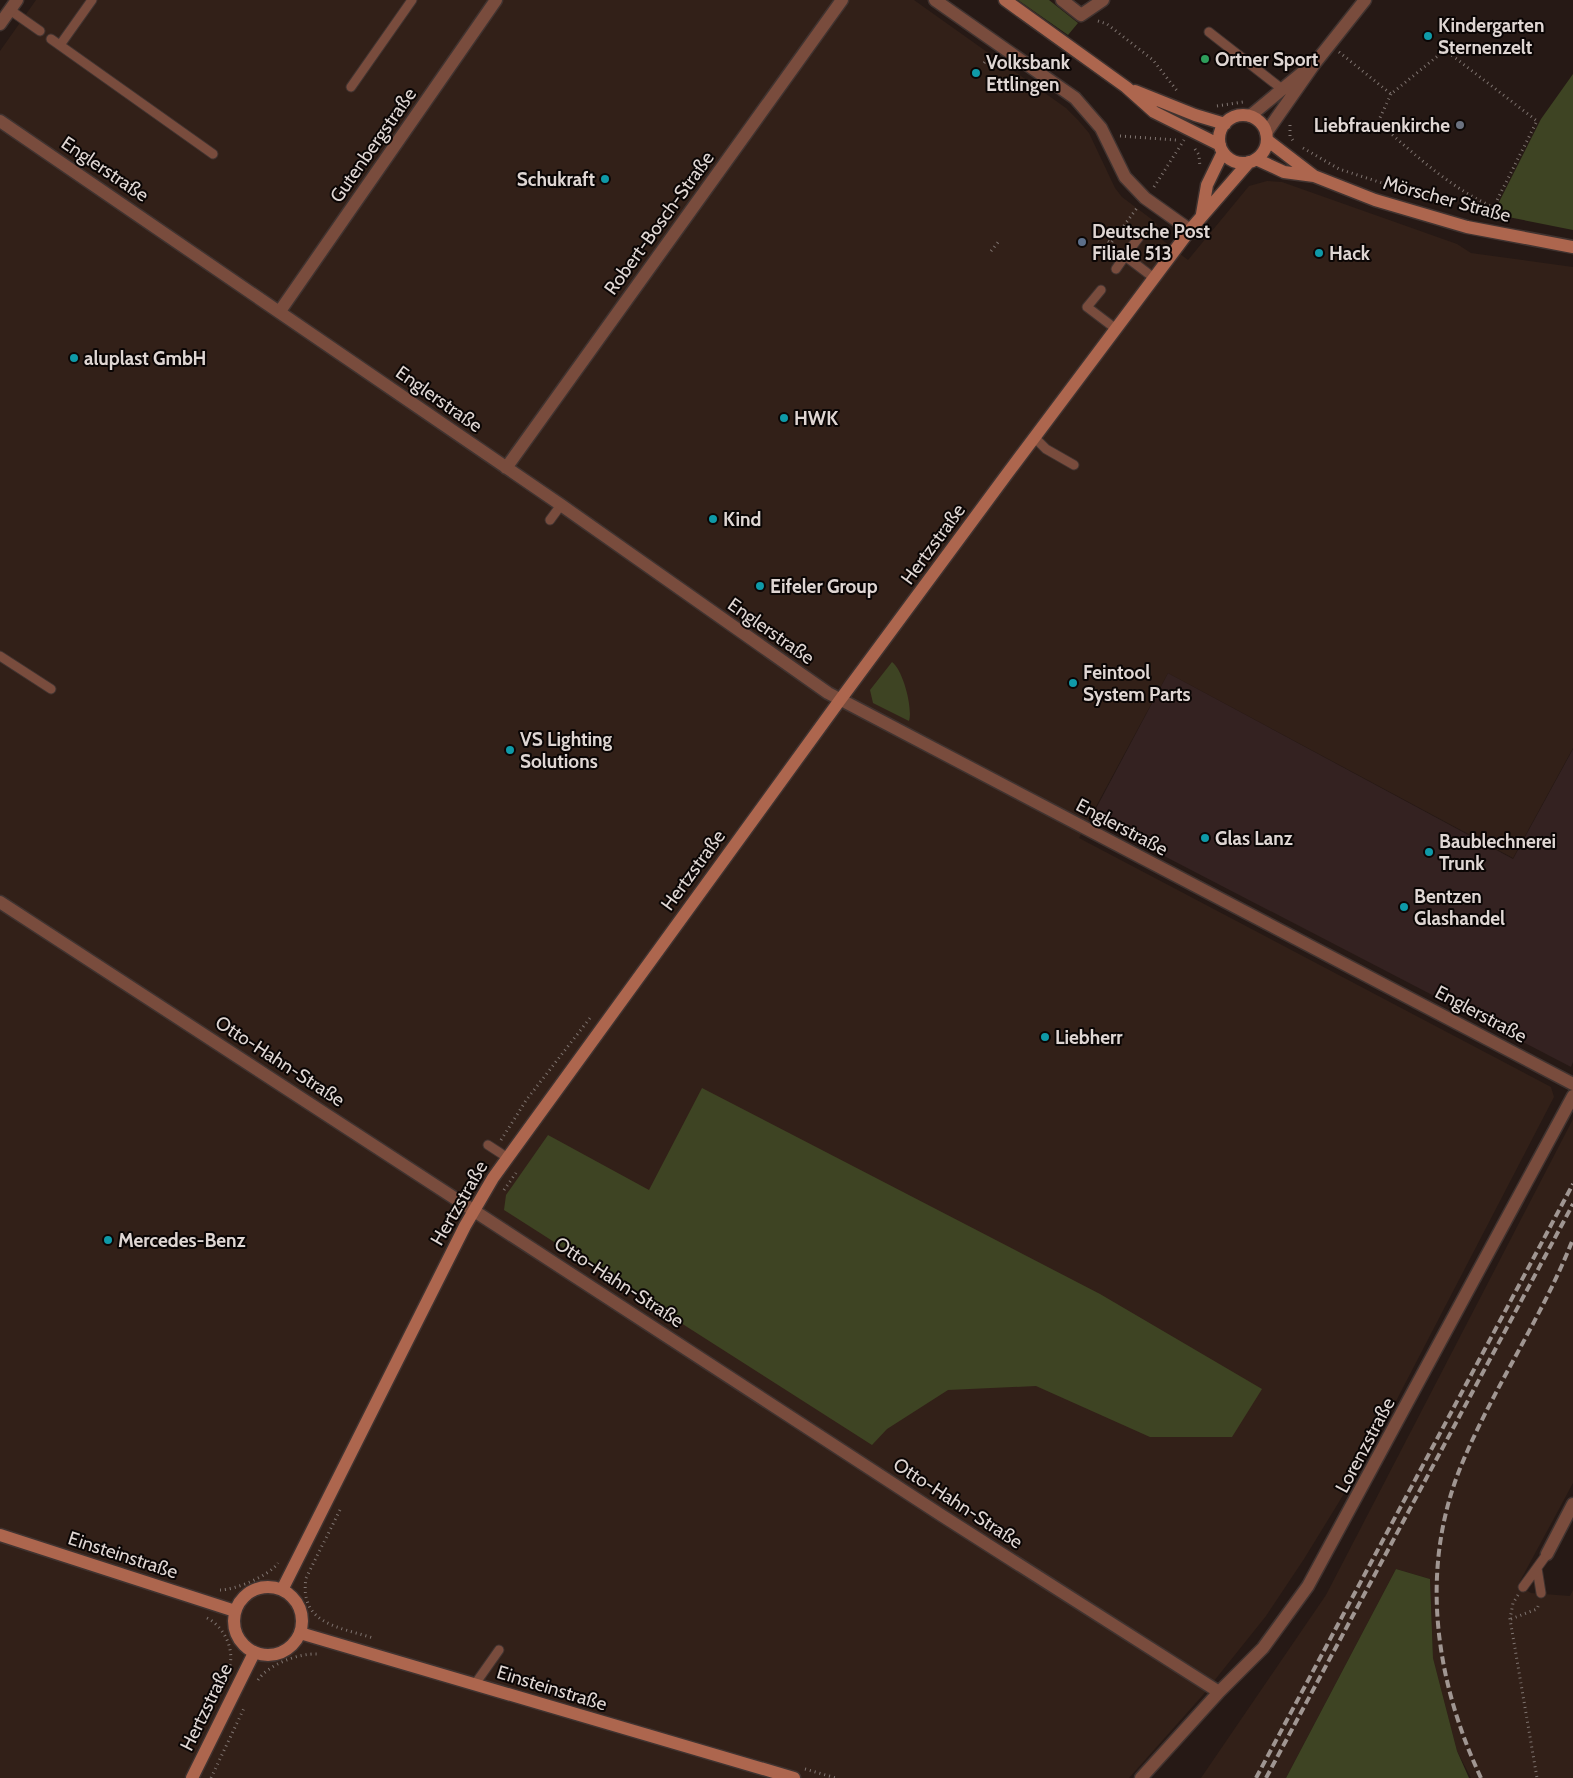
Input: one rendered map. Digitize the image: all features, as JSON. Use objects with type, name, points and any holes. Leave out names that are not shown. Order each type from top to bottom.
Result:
[{"type":"street","name":"Gutenbergstraße","points":[[280,311],[496,0]]},
{"type":"street","name":"Robert-Bosch-Straße","points":[[506,468],[842,0]]},
{"type":"street","points":[[935,0],[1075,98],[1101,128],[1125,177],[1145,198],[1190,230]]},
{"type":"street","points":[[1005,0],[1126,87],[1154,112],[1222,149],[1234,161],[1253,160],[1265,147],[1266,136],[1282,108],[1365,0]]},
{"type":"street","points":[[1062,0],[1081,15],[1103,0]]},
{"type":"street","points":[[0,24],[14,5]]},
{"type":"street","points":[[1250,116],[1315,63]]},
{"type":"street","points":[[1126,87],[1195,115],[1225,124]]},
{"type":"street","points":[[1222,149],[1221,130],[1225,124],[1236,116],[1250,116],[1262,126],[1266,136]]},
{"type":"street","name":"Englerstraße","points":[[0,121],[561,505],[828,693],[876,721],[1573,1084]]},
{"type":"street","name":"Mörscher Straße","points":[[1266,136],[1314,176]]},
{"type":"street","name":"Hertzstraße","points":[[1202,214],[1207,185],[1222,149]]},
{"type":"street","name":"Hertzstraße","points":[[282,1590],[474,1210],[508,1158],[840,700],[1034,438],[1202,214],[1253,160]]},
{"type":"street","name":"Mörscher Straße","points":[[1253,160],[1284,172],[1314,176],[1375,200],[1467,227],[1573,247]]},
{"type":"street","name":"Otto-Hahn-Straße","points":[[0,902],[941,1515],[1219,1692]]},
{"type":"street","name":"Lorenzstraße","points":[[1141,1778],[1219,1692],[1263,1648],[1308,1586],[1573,1096]]},
{"type":"street","points":[[1547,1554],[1573,1504]]},
{"type":"street","name":"Einsteinstraße","points":[[0,1535],[235,1611]]},
{"type":"street","points":[[271,1587],[282,1590],[290,1596],[301,1613],[300,1633],[295,1643],[281,1652],[265,1655],[254,1652],[239,1640],[234,1621],[235,1611],[240,1601],[249,1593],[259,1588],[271,1587]]},
{"type":"street","name":"Einsteinstraße","points":[[300,1633],[794,1778]]},
{"type":"street","name":"Hertzstraße","points":[[192,1778],[254,1652]]},
{"type":"lane","points":[[60,45],[92,0]]},
{"type":"lane","points":[[351,87],[412,0]]},
{"type":"lane","points":[[14,5],[40,31]]},
{"type":"lane","points":[[1209,32],[1282,89]]},
{"type":"lane","points":[[51,39],[213,154]]},
{"type":"lane","points":[[1116,269],[1142,233]]},
{"type":"lane","points":[[1125,256],[1154,278]]},
{"type":"lane","points":[[1100,290],[1087,307],[1116,329]]},
{"type":"lane","points":[[1034,438],[1046,449],[1074,465]]},
{"type":"lane","points":[[550,520],[561,505]]},
{"type":"lane","points":[[0,656],[50,689]]},
{"type":"lane","points":[[488,1145],[508,1158]]},
{"type":"lane","points":[[1523,1587],[1547,1554]]},
{"type":"lane","points":[[1537,1568],[1542,1593]]},
{"type":"lane","points":[[475,1684],[499,1650]]},
{"type":"path","points":[[1081,15],[1107,24],[1153,60],[1175,90],[1183,95]]},
{"type":"path","points":[[1489,216],[1537,121],[1445,50],[1391,94],[1378,122],[1433,170],[1477,200],[1493,208]]},
{"type":"path","points":[[1341,54],[1391,94]]},
{"type":"path","points":[[1213,106],[1244,102],[1250,99]]},
{"type":"path","points":[[1282,108],[1292,119],[1290,136],[1296,144],[1339,169],[1465,210]]},
{"type":"path","points":[[1101,128],[1128,138],[1184,140],[1198,155],[1200,165],[1197,180],[1207,185]]},
{"type":"path","points":[[1108,241],[1111,243],[1166,171],[1184,140]]},
{"type":"path","points":[[1482,215],[1498,218]]},
{"type":"path","points":[[991,251],[999,241]]},
{"type":"path","points":[[503,1192],[520,1168]]},
{"type":"path","points":[[341,1508],[306,1578],[305,1587],[308,1604],[318,1618],[327,1623],[382,1641]]},
{"type":"path","points":[[220,1590],[230,1590],[265,1575],[277,1564]]},
{"type":"path","points":[[1523,1587],[1513,1603],[1510,1619],[1537,1778]]},
{"type":"path","points":[[1510,1619],[1537,1609],[1542,1593]]},
{"type":"path","points":[[210,1619],[222,1631],[228,1641],[231,1654],[230,1665]]},
{"type":"path","points":[[255,1687],[266,1671],[304,1654],[317,1654]]},
{"type":"path","points":[[210,1778],[246,1704]]},
{"type":"shaded area","points":[[36,0],[914,0],[1066,108],[1089,133],[1115,188],[1122,197],[1154,221],[1160,229],[1161,239],[1188,260],[1249,186],[1267,181],[1282,182],[1457,244],[1471,253],[1573,267],[1573,748],[1513,858],[1168,673],[1079,838],[1551,1087],[1554,1097],[1369,1453],[1304,1559],[1266,1616],[1202,1696],[1129,1778],[0,1778],[0,51]]},
{"type":"shaded area","points":[[1168,673],[1513,859],[1573,749],[1573,1062],[1571,1067],[1091,818]]},
{"type":"shaded area","points":[[1573,1119],[1573,1483],[1518,1585],[1531,1593],[1570,1596],[1573,1590],[1573,1778],[1471,1778],[1457,1751],[1433,1658],[1430,1579],[1396,1569],[1286,1778],[1201,1778],[1326,1595]]},
{"type":"green space","points":[[1018,0],[1049,0],[1078,23],[1068,35]]},
{"type":"green space","points":[[1573,74],[1573,230],[1493,214],[1541,119]]},
{"type":"green space","points":[[892,662],[900,673],[906,690],[910,707],[909,721],[873,703],[870,690]]},
{"type":"green space","points":[[702,1088],[1100,1294],[1262,1389],[1232,1437],[1150,1437],[1036,1386],[948,1390],[887,1429],[872,1445],[504,1210],[506,1195],[548,1135],[649,1190]]},
{"type":"green space","points":[[1396,1569],[1430,1579],[1433,1658],[1457,1751],[1469,1778],[1286,1778]]},
{"type":"railway","points":[[1256,1778],[1573,1184]]},
{"type":"railway","points":[[1266,1778],[1573,1204]]},
{"type":"railway","points":[[1481,1778],[1465,1741],[1443,1663],[1438,1624],[1437,1584],[1440,1544],[1448,1505],[1461,1466],[1488,1409],[1547,1297],[1573,1239]]},
{"type":"place","name":"Kindergarten Sternenzelt","points":[[1428,36]]},
{"type":"place","name":"Ortner Sport","points":[[1205,59]]},
{"type":"place","name":"Volksbank Ettlingen","points":[[976,73]]},
{"type":"place","name":"Liebfrauenkirche","points":[[1460,125]]},
{"type":"place","name":"Schukraft","points":[[605,179]]},
{"type":"place","name":"Deutsche Post Filiale 513","points":[[1082,242]]},
{"type":"place","name":"Hack","points":[[1319,253]]},
{"type":"place","name":"aluplast GmbH","points":[[74,358]]},
{"type":"place","name":"HWK","points":[[784,418]]},
{"type":"place","name":"Kind","points":[[713,519]]},
{"type":"place","name":"Eifeler Group","points":[[760,586]]},
{"type":"place","name":"Feintool System Parts","points":[[1073,683]]},
{"type":"place","name":"VS Lighting Solutions","points":[[510,750]]},
{"type":"place","name":"Glas Lanz","points":[[1205,838]]},
{"type":"place","name":"Baublechnerei Trunk","points":[[1429,852]]},
{"type":"place","name":"Bentzen Glashandel","points":[[1404,907]]},
{"type":"place","name":"Liebherr","points":[[1045,1037]]},
{"type":"place","name":"Mercedes-Benz","points":[[108,1240]]}]
